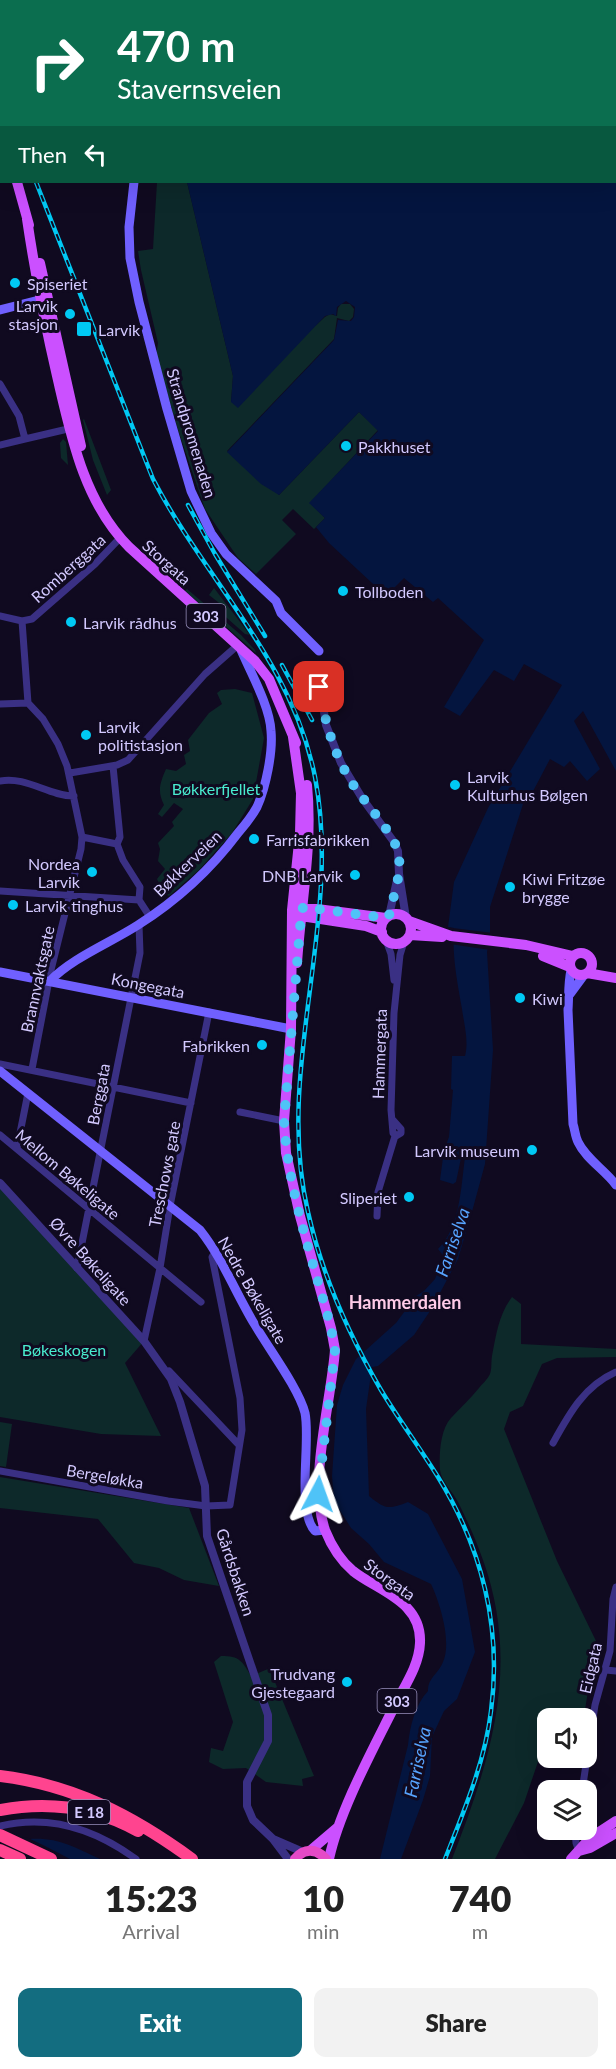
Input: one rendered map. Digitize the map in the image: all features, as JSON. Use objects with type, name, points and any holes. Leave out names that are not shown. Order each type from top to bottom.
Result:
[{"type":"highway","name":"E 18","points":[[0,1776],[50,1786],[103,1805],[141,1824],[192,1859]]},
{"type":"highway","name":"E 18","points":[[0,1810],[41,1805],[84,1810],[109,1817],[136,1830],[179,1859]]},
{"type":"highway","points":[[0,1835],[51,1859]]},
{"type":"highway","points":[[0,1850],[20,1859]]},
{"type":"highway","points":[[307,1851],[328,1856]]},
{"type":"main road","name":"Storgata","points":[[17,183],[85,477],[106,520],[120,538],[238,645],[261,669],[269,679],[293,737],[301,793],[295,1011],[291,1029],[284,1121],[286,1153],[335,1350],[318,1494],[325,1530],[333,1547],[347,1566],[405,1605],[415,1619],[420,1635],[418,1656],[413,1669],[339,1824],[328,1856]]},
{"type":"main road","name":"Strandpromenaden","points":[[134,183],[129,227],[130,258],[164,398],[191,491],[211,533],[226,554],[276,602],[281,614],[319,651]]},
{"type":"main road","points":[[0,310],[43,298]]},
{"type":"main road","name":"Bøkkerveien","points":[[50,981],[68,965],[139,925],[186,889],[213,863],[256,809],[271,747],[271,729],[238,645]]},
{"type":"main road","points":[[254,681],[261,669]]},
{"type":"main road","points":[[298,911],[388,917],[397,914],[452,936],[526,945],[572,964],[577,975],[588,970],[616,973]]},
{"type":"main road","points":[[298,911],[366,926],[396,944],[407,939],[452,936]]},
{"type":"main road","points":[[384,936],[382,926],[388,917]]},
{"type":"main road","points":[[407,939],[408,919]]},
{"type":"main road","points":[[588,970],[584,954],[572,964],[568,986],[573,1124],[582,1150],[616,1185]]},
{"type":"main road","points":[[588,970],[616,978]]},
{"type":"main road","points":[[570,994],[588,970]]},
{"type":"main road","name":"Kongegata","points":[[0,972],[291,1029]]},
{"type":"main road","name":"Nedre Bøkeligate","points":[[0,1071],[200,1230],[216,1251],[238,1295],[301,1401],[306,1417],[305,1489],[309,1520],[315,1531],[325,1530]]},
{"type":"main road","name":"Storgata","points":[[307,1851],[339,1824]]},
{"type":"main road","points":[[575,1855],[583,1844],[614,1831]]},
{"type":"street","points":[[0,384],[19,416],[25,439]]},
{"type":"street","points":[[0,445],[73,428]]},
{"type":"street","name":"Romberggata","points":[[0,616],[22,621],[32,619],[95,564],[120,538]]},
{"type":"street","points":[[0,704],[28,703],[22,621]]},
{"type":"street","points":[[69,773],[128,760],[205,674],[238,645]]},
{"type":"street","points":[[319,679],[326,725],[341,763],[398,851],[399,874],[408,919]]},
{"type":"street","name":"Brannvaktsgate","points":[[28,703],[43,720],[58,744],[69,773],[82,837],[32,1069]]},
{"type":"street","points":[[113,765],[120,837],[117,844],[123,860],[140,887],[139,900],[150,916]]},
{"type":"street","points":[[0,781],[30,783],[66,796],[74,796]]},
{"type":"street","points":[[82,837],[97,842],[117,844]]},
{"type":"street","points":[[388,917],[399,874]]},
{"type":"street","points":[[0,891],[139,900]]},
{"type":"street","name":"Berggata","points":[[77,1268],[140,953],[139,925]]},
{"type":"street","name":"Hammergata","points":[[384,936],[391,954],[396,988]]},
{"type":"street","name":"Hammergata","points":[[377,1216],[378,1192],[395,1136],[391,1110],[396,988],[400,955],[407,939]]},
{"type":"street","name":"Treschows gate","points":[[144,1341],[209,1012]]},
{"type":"street","points":[[0,1064],[192,1102]]},
{"type":"street","points":[[16,1148],[28,1093]]},
{"type":"street","points":[[240,1112],[284,1121]]},
{"type":"street","name":"Mellom Bøkeligate","points":[[0,1135],[201,1302]]},
{"type":"street","name":"Øvre Bøkeligate","points":[[0,1184],[144,1341],[171,1379],[205,1486],[206,1506]]},
{"type":"street","name":"Gårdsbakken","points":[[216,1251],[212,1257],[240,1398],[242,1430],[230,1505],[206,1506],[207,1536],[268,1715],[268,1741],[248,1782],[247,1806],[253,1820],[273,1839],[288,1859]]},
{"type":"street","name":"Øvre Bøkeligate","points":[[158,1359],[239,1446]]},
{"type":"street","points":[[553,1443],[574,1406],[586,1391],[616,1372]]},
{"type":"street","name":"Bergeløkka","points":[[0,1471],[206,1506]]},
{"type":"street","name":"Eidgata","points":[[584,1780],[595,1705],[610,1651],[613,1599],[616,1587]]},
{"type":"street","points":[[606,1670],[616,1671]]},
{"type":"street","points":[[0,1826],[32,1821],[74,1826],[100,1836],[136,1859]]},
{"type":"street","name":"Gårdsbakken","points":[[273,1839],[307,1851]]},
{"type":"street","points":[[575,1855],[576,1840]]},
{"type":"green space","points":[[157,183],[187,183],[233,376],[231,402],[325,317],[330,314],[337,316],[341,304],[350,304],[354,309],[353,317],[349,321],[337,318],[334,339],[227,451],[279,495],[359,412],[378,430],[310,503],[325,518],[314,529],[293,509],[282,520],[296,534],[256,574],[238,558],[205,509],[178,430],[156,356],[158,343],[138,251],[153,249]]},
{"type":"green space","points":[[84,419],[111,490],[107,495],[93,460]]},
{"type":"green space","points":[[63,439],[66,442],[68,465],[61,458],[60,443]]},
{"type":"green space","points":[[214,588],[250,635],[245,634],[219,611],[223,606],[209,595]]},
{"type":"green space","points":[[187,589],[241,635],[256,653],[185,591]]},
{"type":"green space","name":"Bøkkerfjellet","points":[[235,689],[252,693],[264,738],[253,799],[232,833],[199,870],[169,896],[164,894],[157,879],[165,869],[158,861],[160,849],[158,843],[174,826],[172,822],[183,809],[174,803],[162,817],[158,814],[164,805],[160,791],[162,779],[166,769],[176,771],[186,764],[184,755],[190,751],[188,740],[209,713],[222,704],[217,693],[221,690]]},
{"type":"green space","name":"Bøkeskogen","points":[[0,1183],[144,1341],[125,1363],[161,1436],[101,1434],[0,1417]]},
{"type":"green space","points":[[512,1297],[521,1304],[521,1344],[616,1349],[616,1357],[557,1358],[542,1364],[523,1406],[510,1412],[504,1429],[557,1561],[596,1641],[585,1708],[537,1708],[537,1765],[524,1803],[495,1859],[452,1859],[479,1785],[489,1748],[500,1675],[500,1637],[494,1599],[483,1560],[456,1498],[441,1474],[440,1450],[447,1423],[490,1374],[492,1356],[504,1310]]},
{"type":"green space","points":[[0,1422],[12,1424],[6,1467],[0,1466]]},
{"type":"green space","points":[[0,1477],[189,1508],[219,1586],[184,1580],[159,1568],[134,1563],[98,1519],[0,1508]]},
{"type":"green space","points":[[221,1656],[240,1660],[251,1676],[268,1669],[272,1675],[314,1776],[302,1779],[303,1786],[266,1782],[246,1768],[223,1769],[209,1762],[211,1748],[223,1751],[233,1722],[214,1662]]},
{"type":"water","name":"Farriselva","points":[[187,183],[616,183],[616,771],[583,711],[574,721],[600,769],[587,781],[570,761],[564,767],[550,759],[530,797],[524,801],[490,907],[487,952],[493,1050],[485,1164],[458,1259],[432,1308],[414,1335],[378,1366],[372,1367],[366,1409],[369,1496],[387,1507],[408,1502],[428,1514],[462,1579],[475,1652],[457,1699],[444,1711],[432,1737],[430,1776],[401,1859],[380,1859],[416,1709],[443,1662],[446,1634],[438,1601],[431,1584],[384,1562],[351,1528],[334,1501],[332,1476],[337,1405],[343,1385],[356,1359],[396,1323],[416,1296],[435,1279],[442,1260],[442,1254],[438,1249],[451,1230],[455,1219],[465,1157],[461,1158],[456,1182],[453,1184],[440,1180],[444,1150],[449,1137],[453,1090],[451,1089],[452,1056],[465,1056],[466,1044],[455,968],[454,928],[448,927],[454,882],[488,808],[562,685],[524,664],[514,681],[494,670],[460,716],[444,707],[484,640],[438,598],[433,602],[404,578],[386,596],[329,543],[316,527],[325,518],[309,503],[378,431],[359,412],[279,495],[261,484],[227,452],[334,340],[338,320],[351,321],[355,307],[346,301],[337,307],[336,316],[333,314],[325,316],[238,408],[231,402],[233,376]]},
{"type":"water","points":[[29,1839],[57,1841],[100,1859],[0,1859]]},
{"type":"pier","points":[[445,927],[493,933],[490,950],[450,944],[451,930]]},
{"type":"pier","points":[[26,1837],[70,1859],[0,1859],[0,1846]]},
{"type":"railway","points":[[36,183],[153,479],[197,552],[268,658],[304,735],[315,777],[321,831],[321,886],[299,1104],[300,1158],[308,1212],[329,1282],[358,1348],[388,1401],[438,1477],[466,1532],[477,1560],[491,1619],[494,1680],[488,1730],[473,1786],[445,1859]]},
{"type":"railway","points":[[188,505],[265,636]]},
{"type":"railway","points":[[282,665],[312,720]]},
{"type":"place","name":"Spiseriet","points":[[15,283]]},
{"type":"place","name":"Larvik stasjon","points":[[70,314]]},
{"type":"place","name":"Larvik","points":[[84,329]]},
{"type":"place","name":"Pakkhuset","points":[[346,446]]},
{"type":"place","name":"Tollboden","points":[[343,591]]},
{"type":"place","name":"Larvik rådhus","points":[[71,622]]},
{"type":"place","name":"Larvik politistasjon","points":[[86,735]]},
{"type":"place","name":"Larvik Kulturhus Bølgen","points":[[455,785]]},
{"type":"place","name":"Farrisfabrikken","points":[[254,839]]},
{"type":"place","name":"Nordea Larvik","points":[[92,872]]},
{"type":"place","name":"DNB Larvik","points":[[355,875]]},
{"type":"place","name":"Kiwi Fritzøe brygge","points":[[510,887]]},
{"type":"place","name":"Larvik tinghus","points":[[13,905]]},
{"type":"place","name":"Kiwi","points":[[520,998]]},
{"type":"place","name":"Fabrikken","points":[[262,1045]]},
{"type":"place","name":"Larvik museum","points":[[532,1150]]},
{"type":"place","name":"Sliperiet","points":[[409,1197]]},
{"type":"place","name":"Trudvang Gjestegaard","points":[[347,1682]]},
{"type":"district","name":"Hammerdalen","points":[[405,1302]]},
{"type":"route","points":[[318,1494],[335,1350],[291,1180],[284,1121],[291,1029],[295,1011],[301,916],[303,907],[386,918],[389,916],[399,874],[398,851],[394,842],[362,798],[341,763],[326,725],[319,687]]}]
